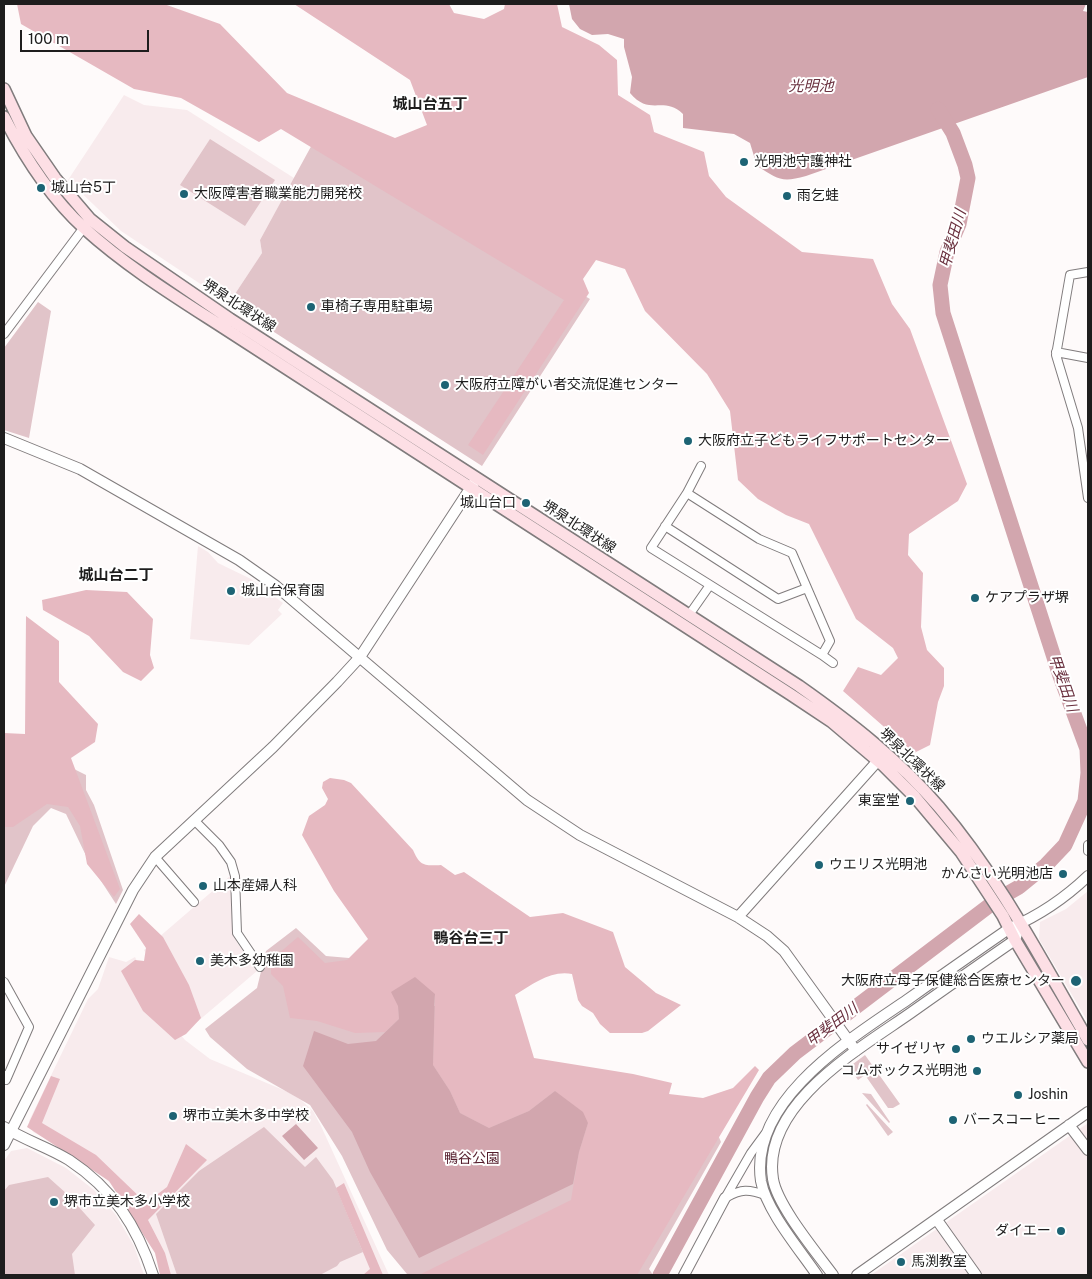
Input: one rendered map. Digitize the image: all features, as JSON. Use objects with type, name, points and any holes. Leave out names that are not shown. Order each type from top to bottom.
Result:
[{"type":"main road","name":"堺泉北環状線","points":[[4,89],[26,136],[87,223]]},
{"type":"main road","name":"堺泉北環状線","points":[[4,117],[31,165],[68,211],[881,756]]},
{"type":"main road","name":"堺泉北環状線","points":[[474,482],[690,615],[800,686],[847,720],[881,756],[940,808],[975,853],[993,890],[1088,1040]]},
{"type":"main road","name":"堺泉北環状線","points":[[1015,926],[1015,940],[1088,1062]]},
{"type":"street","points":[[4,334],[87,223]]},
{"type":"street","points":[[1088,272],[1070,275],[1056,352],[1078,428],[1088,498]]},
{"type":"street","points":[[1056,352],[1088,358]]},
{"type":"street","points":[[4,438],[80,469],[239,560],[276,586],[527,800],[580,835],[738,917],[767,936],[784,951],[856,1051]]},
{"type":"street","points":[[701,466],[687,492],[651,548],[833,663]]},
{"type":"street","points":[[4,1145],[8,1129],[133,890],[155,857],[273,747],[360,656],[474,482]]},
{"type":"street","points":[[687,492],[759,539],[792,553],[830,641],[822,655]]},
{"type":"street","points":[[665,526],[778,599],[806,588]]},
{"type":"street","points":[[690,615],[710,584]]},
{"type":"street","points":[[738,917],[881,756]]},
{"type":"street","points":[[194,820],[219,846],[231,862],[235,876],[237,933],[260,967]]},
{"type":"street","points":[[1088,845],[1088,851]]},
{"type":"street","points":[[155,857],[194,902]]},
{"type":"street","points":[[684,1275],[751,1153],[768,1131],[790,1096],[809,1073],[846,1036],[1056,901],[1088,876]]},
{"type":"street","points":[[832,1275],[778,1196],[773,1181],[772,1155],[778,1135],[790,1114],[805,1095],[825,1075],[856,1051],[1015,940]]},
{"type":"street","points":[[4,982],[29,1027],[6,1080],[4,1075]]},
{"type":"street","points":[[857,1275],[1088,1112]]},
{"type":"street","points":[[1069,1125],[1088,1150]]},
{"type":"street","points":[[8,1129],[68,1160],[95,1180],[120,1206],[144,1247],[153,1275]]},
{"type":"street","points":[[768,1131],[761,1153],[760,1166],[761,1182],[765,1195],[777,1217],[817,1275]]},
{"type":"street","points":[[725,1198],[738,1190],[758,1192],[765,1195]]},
{"type":"street","points":[[936,1220],[976,1275]]},
{"type":"shaded area","points":[[17,4],[164,4],[220,24],[287,93],[395,138],[427,125],[410,80],[294,4],[449,4],[454,13],[484,19],[504,9],[505,4],[557,4],[562,27],[599,45],[617,60],[618,95],[650,115],[654,132],[704,152],[709,176],[726,197],[802,252],[873,259],[892,304],[910,329],[967,484],[958,501],[909,534],[908,555],[923,573],[921,627],[927,650],[944,668],[944,686],[938,702],[930,745],[914,753],[843,691],[858,667],[881,675],[898,658],[893,648],[856,619],[809,524],[786,515],[758,499],[738,480],[730,411],[707,374],[645,311],[625,269],[596,260],[583,279],[589,293],[483,455],[468,445],[564,300],[281,129],[259,142],[181,98],[134,89],[21,24]]},
{"type":"shaded area","name":"大阪障害者職業能力開発校","points":[[124,95],[144,105],[187,110],[294,178],[260,240],[262,253],[229,303],[121,231],[68,180]]},
{"type":"shaded area","name":"城山台保育園","points":[[198,546],[208,552],[218,563],[251,579],[283,603],[278,610],[282,614],[249,645],[190,639]]},
{"type":"shaded area","points":[[86,590],[127,592],[153,619],[150,655],[154,668],[141,681],[123,672],[89,636],[43,610],[42,600]]},
{"type":"shaded area","points":[[26,616],[59,641],[59,682],[98,724],[95,742],[71,758],[120,889],[114,897],[87,864],[80,826],[68,807],[47,804],[13,827],[4,827],[4,733],[25,734]]},
{"type":"shaded area","points":[[330,778],[351,783],[413,850],[423,864],[441,865],[455,875],[464,872],[530,917],[563,913],[613,932],[625,967],[656,993],[681,1005],[648,1031],[642,1033],[610,1033],[600,1024],[593,1013],[582,1006],[578,1000],[572,974],[564,973],[549,976],[535,982],[515,995],[534,1058],[633,1074],[672,1083],[669,1094],[703,1098],[733,1088],[755,1066],[759,1070],[637,1275],[419,1275],[571,1200],[579,1152],[588,1123],[555,1091],[529,1111],[489,1128],[460,1113],[450,1091],[433,1065],[435,995],[398,1006],[399,1019],[385,1032],[355,1033],[317,1021],[290,1018],[283,986],[271,974],[271,960],[298,937],[325,963],[347,960],[368,939],[334,891],[302,835],[309,816],[325,805],[328,799],[322,788],[323,782]]},
{"type":"shaded area","name":"美木多幼稚園","points":[[230,876],[233,934],[257,971],[190,1028],[174,1008],[144,950]]},
{"type":"shaded area","name":"大阪府立母子保健総合医療センター","points":[[1088,891],[1088,1022],[1039,939],[1040,922],[1066,909]]},
{"type":"shaded area","points":[[139,914],[163,937],[189,985],[201,1018],[186,1034],[175,1040],[143,1011],[121,971],[135,960],[144,961],[146,948],[130,924]]},
{"type":"shaded area","name":"堺市立美木多中学校","points":[[109,957],[126,962],[135,957],[161,1011],[185,1040],[210,1059],[288,1092],[313,1111],[389,1275],[161,1275],[155,1250],[117,1189],[82,1158],[33,1132],[29,1121],[88,999],[98,989]]},
{"type":"shaded area","points":[[51,1076],[60,1079],[42,1123],[96,1155],[146,1203],[167,1187],[186,1144],[207,1160],[148,1220],[165,1253],[171,1275],[160,1275],[155,1253],[109,1181],[27,1127]]},
{"type":"shaded area","points":[[1088,1123],[1088,1275],[871,1275]]},
{"type":"shaded area","name":"堺市立美木多小学校","points":[[27,1148],[66,1168],[94,1190],[116,1215],[134,1246],[144,1275],[4,1275],[4,1161],[11,1151]]},
{"type":"shaded area","points":[[344,1183],[383,1275],[363,1275],[370,1269],[336,1188]]},
{"type":"green space","points":[[210,139],[275,180],[245,226],[180,185]]},
{"type":"green space","name":"大阪府立障がい者交流促進センター","points":[[314,141],[590,299],[482,466],[229,303],[262,253],[260,240]]},
{"type":"green space","points":[[38,302],[51,311],[29,438],[4,430],[4,348]]},
{"type":"green space","points":[[4,745],[54,759],[86,775],[86,790],[94,805],[123,890],[116,904],[90,864],[66,814],[51,808],[33,826],[4,887]]},
{"type":"green space","name":"鴨谷公園","points":[[296,928],[326,956],[349,958],[536,1063],[705,1104],[721,1142],[649,1269],[653,1275],[407,1274],[387,1250],[342,1156],[310,1105],[247,1069],[210,1037],[205,1029],[257,988],[266,951]]},
{"type":"green space","points":[[865,1055],[900,1104],[893,1108],[888,1108],[865,1075],[858,1080],[849,1067]]},
{"type":"green space","points":[[862,1093],[871,1094],[889,1123]]},
{"type":"green space","points":[[866,1105],[893,1132],[888,1136]]},
{"type":"green space","points":[[264,1127],[305,1167],[316,1157],[333,1180],[363,1252],[340,1262],[337,1266],[320,1275],[177,1275],[156,1214],[199,1171]]},
{"type":"green space","points":[[48,1177],[67,1194],[95,1225],[72,1254],[75,1275],[4,1275],[4,1191],[9,1185]]},
{"type":"water","name":"光明池","points":[[569,4],[1086,4],[1083,11],[1088,12],[1088,77],[806,176],[785,179],[775,177],[757,166],[750,143],[734,134],[683,128],[683,114],[676,109],[663,105],[644,104],[637,100],[630,93],[632,77],[624,47],[624,39],[608,34],[592,35],[580,29],[572,19]]},
{"type":"water","points":[[415,977],[435,994],[433,1065],[450,1091],[460,1113],[489,1128],[529,1111],[555,1091],[583,1112],[588,1123],[579,1152],[573,1184],[419,1258],[370,1172],[352,1132],[303,1066],[314,1031],[348,1044],[376,1041],[399,1019],[398,1006],[391,992]]},
{"type":"water","points":[[296,1124],[318,1148],[304,1160],[282,1136]]},
{"type":"waterway","name":"甲斐田川","points":[[660,1275],[769,1078],[795,1053],[998,899],[1019,887],[1046,865],[1065,845],[1085,801],[1088,773],[1087,749],[1060,676],[943,313],[940,285],[947,252],[959,224],[968,178],[953,133],[938,109]]},
{"type":"place","name":"光明池守護神社","points":[[744,162]]},
{"type":"place","name":"城山台5丁","points":[[41,188]]},
{"type":"place","name":"大阪障害者職業能力開発校","points":[[184,194]]},
{"type":"place","name":"雨乞蛙","points":[[787,196]]},
{"type":"place","name":"車椅子専用駐車場","points":[[311,307]]},
{"type":"place","name":"大阪府立障がい者交流促進センター","points":[[445,385]]},
{"type":"place","name":"大阪府立子どもライフサポートセンター","points":[[688,441]]},
{"type":"place","name":"城山台口","points":[[526,503]]},
{"type":"place","name":"城山台保育園","points":[[231,591]]},
{"type":"place","name":"ケアプラザ堺","points":[[975,598]]},
{"type":"place","name":"東室堂","points":[[910,801]]},
{"type":"place","name":"ウエリス光明池","points":[[819,865]]},
{"type":"place","name":"かんさい光明池店","points":[[1063,874]]},
{"type":"place","name":"山本産婦人科","points":[[203,886]]},
{"type":"place","name":"美木多幼稚園","points":[[200,961]]},
{"type":"place","name":"大阪府立母子保健総合医療センター","points":[[1076,981]]},
{"type":"place","name":"ウエルシア薬局","points":[[971,1039]]},
{"type":"place","name":"サイゼリヤ","points":[[956,1049]]},
{"type":"place","name":"コムボックス光明池","points":[[977,1071]]},
{"type":"place","name":"Joshin","points":[[1018,1095]]},
{"type":"place","name":"堺市立美木多中学校","points":[[173,1116]]},
{"type":"place","name":"バースコーヒー","points":[[953,1120]]},
{"type":"place","name":"堺市立美木多小学校","points":[[54,1202]]},
{"type":"place","name":"ダイエー","points":[[1061,1231]]},
{"type":"place","name":"馬渕教室","points":[[901,1262]]},
{"type":"district","name":"城山台五丁","points":[[430,104]]},
{"type":"district","name":"城山台二丁","points":[[116,575]]},
{"type":"district","name":"鴨谷台三丁","points":[[471,938]]}]
